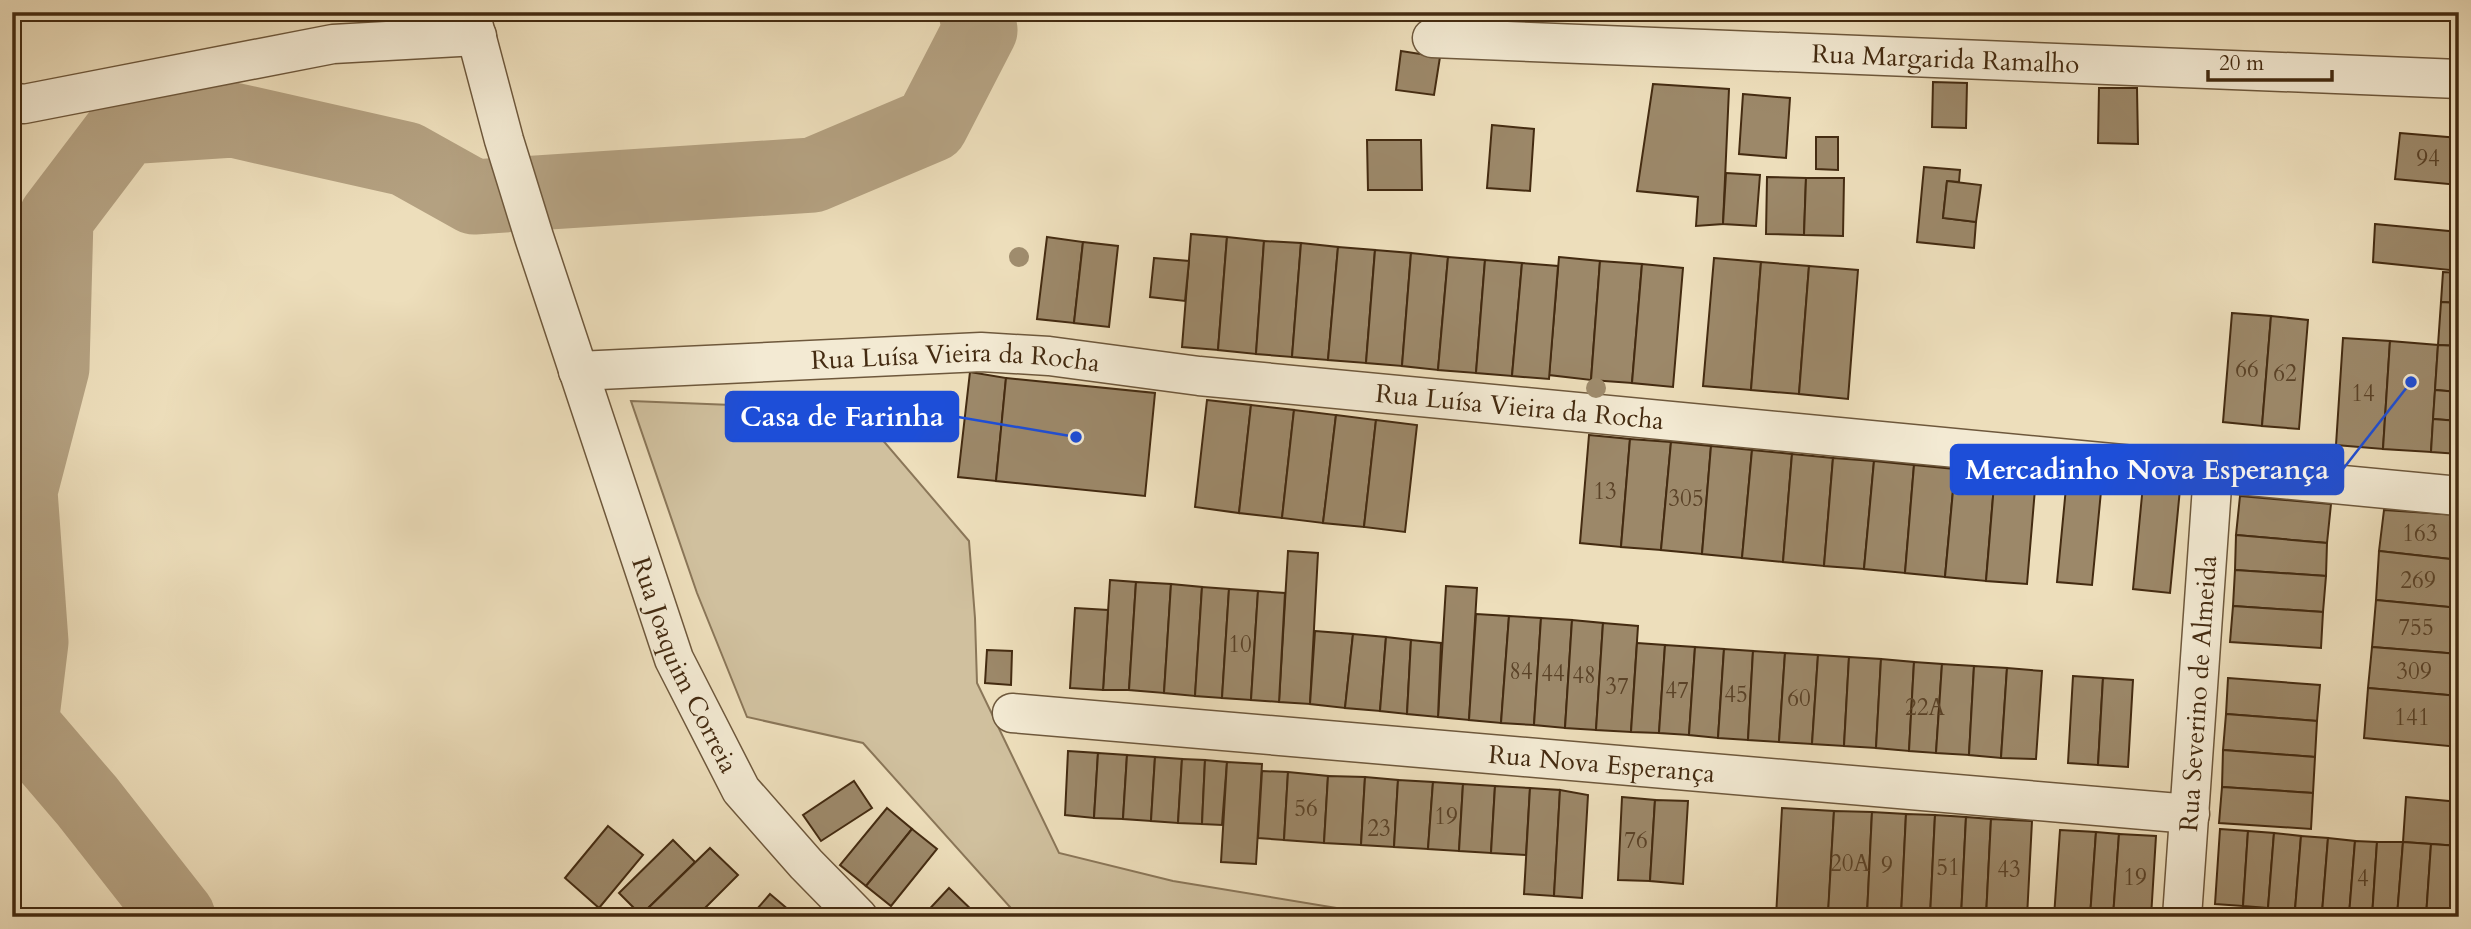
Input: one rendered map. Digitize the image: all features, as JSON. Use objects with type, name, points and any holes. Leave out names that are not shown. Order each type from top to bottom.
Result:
[{"type":"street","points":[[12,102],[24,104],[333,44],[473,24]]},
{"type":"street","name":"Rua Joaquim Correia","points":[[473,24],[504,140],[534,237],[674,659],[741,790],[806,864],[859,917]]},
{"type":"street","name":"Rua Margarida Ramalho","points":[[1432,38],[2459,79]]},
{"type":"street","name":"Rua Luísa Vieira da Rocha","points":[[578,371],[981,352],[1049,356],[1199,376],[2459,496]]},
{"type":"street","name":"Rua Severino de Almeida","points":[[2182,917],[2213,472]]},
{"type":"street","name":"Rua Nova Esperança","points":[[1012,713],[2190,814]]},
{"type":"shaded area","points":[[631,401],[857,410],[969,541],[977,683],[1059,853],[1173,881],[1391,917],[1019,917],[863,743],[747,717],[697,593]]},
{"type":"building","points":[[1466,12],[1509,12],[1509,13],[1467,18]]},
{"type":"building","points":[[1401,51],[1440,57],[1434,95],[1396,90]]},
{"type":"building","points":[[1933,82],[1967,83],[1966,128],[1932,127]]},
{"type":"building","points":[[1653,84],[1729,89],[1723,224],[1696,226],[1698,197],[1637,191]]},
{"type":"building","points":[[2099,88],[2137,88],[2138,144],[2098,143]]},
{"type":"building","points":[[1743,94],[1790,98],[1786,158],[1739,154]]},
{"type":"building","points":[[1492,125],[1534,129],[1530,191],[1487,188]]},
{"type":"building","points":[[2400,133],[2459,138],[2459,185],[2395,179]]},
{"type":"building","points":[[1816,137],[1838,137],[1838,170],[1816,169]]},
{"type":"building","points":[[1367,140],[1421,140],[1422,190],[1368,190]]},
{"type":"building","points":[[1924,167],[1960,170],[1959,182],[1947,181],[1943,218],[1976,222],[1974,248],[1917,242]]},
{"type":"building","points":[[1726,173],[1760,175],[1756,226],[1723,224]]},
{"type":"building","points":[[1767,177],[1806,178],[1804,235],[1766,234]]},
{"type":"building","points":[[1806,178],[1844,178],[1843,236],[1804,235]]},
{"type":"building","points":[[1947,181],[1981,185],[1976,222],[1943,218]]},
{"type":"building","points":[[2375,224],[2459,232],[2459,271],[2373,262]]},
{"type":"building","points":[[1191,234],[1227,237],[1218,350],[1182,347]]},
{"type":"building","points":[[1047,237],[1083,242],[1074,323],[1037,319]]},
{"type":"building","points":[[1227,237],[1264,241],[1256,354],[1218,350]]},
{"type":"building","points":[[1264,241],[1301,243],[1292,357],[1256,354]]},
{"type":"building","points":[[1083,242],[1118,246],[1109,327],[1074,323]]},
{"type":"building","points":[[1301,243],[1338,247],[1328,360],[1292,357]]},
{"type":"building","points":[[1338,247],[1375,250],[1366,363],[1328,360]]},
{"type":"building","points":[[1375,250],[1411,253],[1402,366],[1366,363]]},
{"type":"building","points":[[1411,253],[1448,257],[1438,370],[1402,366]]},
{"type":"building","points":[[1448,257],[1485,260],[1476,373],[1438,370]]},
{"type":"building","points":[[1559,257],[1600,261],[1591,380],[1549,375]]},
{"type":"building","points":[[1154,258],[1189,261],[1185,301],[1150,297]]},
{"type":"building","points":[[1714,258],[1761,262],[1751,390],[1703,386]]},
{"type":"building","points":[[1485,260],[1522,263],[1512,376],[1476,373]]},
{"type":"building","points":[[1600,261],[1642,264],[1632,383],[1591,380]]},
{"type":"building","points":[[1761,262],[1809,266],[1799,394],[1751,390]]},
{"type":"building","points":[[1522,263],[1558,266],[1549,379],[1512,376]]},
{"type":"building","points":[[1642,264],[1683,268],[1673,387],[1632,383]]},
{"type":"building","points":[[1809,266],[1858,270],[1848,399],[1799,394]]},
{"type":"building","points":[[2443,272],[2459,273],[2459,303],[2441,302]]},
{"type":"building","points":[[2441,302],[2459,303],[2459,346],[2438,345]]},
{"type":"building","points":[[2232,313],[2271,316],[2262,426],[2223,422]]},
{"type":"building","points":[[2271,316],[2308,320],[2299,429],[2262,426]]},
{"type":"building","points":[[2343,338],[2390,341],[2383,449],[2336,445]]},
{"type":"building","points":[[2390,341],[2438,345],[2431,452],[2383,449]]},
{"type":"building","points":[[2438,345],[2459,346],[2459,392],[2435,390]]},
{"type":"building","points":[[970,372],[1006,378],[996,481],[958,477]]},
{"type":"building","points":[[1006,378],[1155,393],[1145,496],[996,481]]},
{"type":"building","points":[[2435,390],[2459,392],[2459,421],[2433,419]]},
{"type":"building","points":[[1207,400],[1251,405],[1239,513],[1195,507]]},
{"type":"building","points":[[1251,405],[1294,410],[1282,518],[1239,513]]},
{"type":"building","points":[[1294,410],[1336,415],[1323,523],[1282,518]]},
{"type":"building","points":[[1336,415],[1376,420],[1364,527],[1323,523]]},
{"type":"building","points":[[2433,419],[2459,421],[2459,454],[2431,452]]},
{"type":"building","points":[[1376,420],[1417,425],[1405,532],[1364,527]]},
{"type":"building","points":[[1589,435],[1630,439],[1621,547],[1580,543]]},
{"type":"building","points":[[1630,439],[1671,442],[1661,550],[1621,547]]},
{"type":"building","points":[[1671,442],[1711,446],[1702,554],[1661,550]]},
{"type":"building","points":[[1711,446],[1752,450],[1742,558],[1702,554]]},
{"type":"building","points":[[1752,450],[1792,454],[1783,562],[1742,558]]},
{"type":"building","points":[[1792,454],[1833,458],[1824,566],[1783,562]]},
{"type":"building","points":[[1833,458],[1874,461],[1864,569],[1824,566]]},
{"type":"building","points":[[1874,461],[1914,465],[1905,573],[1864,569]]},
{"type":"building","points":[[1914,465],[1955,469],[1945,577],[1905,573]]},
{"type":"building","points":[[1955,469],[1995,473],[1986,581],[1945,577]]},
{"type":"building","points":[[1995,473],[2036,477],[2027,584],[1986,581]]},
{"type":"building","points":[[2067,477],[2102,481],[2092,585],[2057,582]]},
{"type":"building","points":[[2143,485],[2180,489],[2170,593],[2133,589]]},
{"type":"building","points":[[2240,496],[2331,504],[2327,543],[2236,535]]},
{"type":"building","points":[[2384,510],[2459,515],[2459,560],[2379,551]]},
{"type":"building","points":[[2236,535],[2327,543],[2326,576],[2235,570]]},
{"type":"building","points":[[1288,551],[1318,553],[1310,704],[1279,702]]},
{"type":"building","points":[[2379,551],[2459,560],[2459,608],[2376,600]]},
{"type":"building","points":[[2235,570],[2326,576],[2323,612],[2233,606]]},
{"type":"building","points":[[1110,580],[1136,582],[1129,690],[1103,690]]},
{"type":"building","points":[[1136,582],[1171,584],[1164,693],[1129,690]]},
{"type":"building","points":[[1171,584],[1202,587],[1195,696],[1164,693]]},
{"type":"building","points":[[1446,586],[1477,588],[1469,720],[1438,717]]},
{"type":"building","points":[[1202,587],[1229,589],[1222,698],[1195,696]]},
{"type":"building","points":[[1229,589],[1258,591],[1251,700],[1222,698]]},
{"type":"building","points":[[1258,591],[1285,593],[1279,702],[1251,700]]},
{"type":"building","points":[[2376,600],[2459,608],[2459,654],[2372,647]]},
{"type":"building","points":[[2233,606],[2323,612],[2321,648],[2230,642]]},
{"type":"building","points":[[1075,608],[1108,610],[1103,690],[1070,688]]},
{"type":"building","points":[[1476,614],[1509,616],[1501,723],[1469,720]]},
{"type":"building","points":[[1509,616],[1541,618],[1534,725],[1501,723]]},
{"type":"building","points":[[1541,618],[1572,620],[1565,728],[1534,725]]},
{"type":"building","points":[[1572,620],[1603,623],[1596,730],[1565,728]]},
{"type":"building","points":[[1603,623],[1638,626],[1631,732],[1596,730]]},
{"type":"building","points":[[1315,631],[1353,634],[1345,708],[1310,704]]},
{"type":"building","points":[[1353,634],[1386,637],[1380,711],[1345,708]]},
{"type":"building","points":[[1386,637],[1411,640],[1407,714],[1380,711]]},
{"type":"building","points":[[1411,640],[1441,643],[1438,717],[1407,714]]},
{"type":"building","points":[[1637,643],[1665,645],[1659,733],[1631,732]]},
{"type":"building","points":[[1665,645],[1695,647],[1689,735],[1659,733]]},
{"type":"building","points":[[1695,647],[1724,649],[1718,738],[1689,735]]},
{"type":"building","points":[[2372,647],[2459,654],[2459,696],[2368,688]]},
{"type":"building","points":[[1724,649],[1753,651],[1748,740],[1718,738]]},
{"type":"building","points":[[987,650],[1012,651],[1011,685],[985,683]]},
{"type":"building","points":[[1753,651],[1785,653],[1779,742],[1748,740]]},
{"type":"building","points":[[1785,653],[1818,655],[1812,744],[1779,742]]},
{"type":"building","points":[[1818,655],[1849,657],[1844,746],[1812,744]]},
{"type":"building","points":[[1849,657],[1881,659],[1876,748],[1844,746]]},
{"type":"building","points":[[1881,659],[1914,662],[1909,751],[1876,748]]},
{"type":"building","points":[[1914,662],[1942,664],[1936,753],[1909,751]]},
{"type":"building","points":[[1942,664],[1974,666],[1969,755],[1936,753]]},
{"type":"building","points":[[1974,666],[2007,668],[2001,758],[1969,755]]},
{"type":"building","points":[[2007,668],[2042,671],[2036,759],[2001,758]]},
{"type":"building","points":[[2073,676],[2103,678],[2098,765],[2068,763]]},
{"type":"building","points":[[2103,678],[2133,680],[2128,767],[2098,765]]},
{"type":"building","points":[[2228,678],[2320,685],[2317,721],[2226,714]]},
{"type":"building","points":[[2368,688],[2459,696],[2459,747],[2364,738]]},
{"type":"building","points":[[2226,714],[2317,721],[2315,757],[2223,750]]},
{"type":"building","points":[[2223,750],[2315,757],[2313,793],[2222,787]]},
{"type":"building","points":[[1068,751],[1098,753],[1094,818],[1065,815]]},
{"type":"building","points":[[1098,753],[1127,755],[1123,819],[1094,818]]},
{"type":"building","points":[[1127,755],[1155,757],[1151,821],[1123,819]]},
{"type":"building","points":[[1155,757],[1182,759],[1178,823],[1151,821]]},
{"type":"building","points":[[1182,759],[1205,760],[1202,824],[1178,823]]},
{"type":"building","points":[[1205,760],[1227,762],[1222,825],[1202,824]]},
{"type":"building","points":[[1227,762],[1262,764],[1256,864],[1221,862]]},
{"type":"building","points":[[1262,771],[1288,772],[1284,840],[1258,838]]},
{"type":"building","points":[[1288,772],[1328,776],[1324,843],[1284,840]]},
{"type":"building","points":[[1328,776],[1365,777],[1361,845],[1324,843]]},
{"type":"building","points":[[1365,777],[1398,780],[1394,847],[1361,845]]},
{"type":"building","points":[[1398,780],[1433,782],[1428,849],[1394,847]]},
{"type":"building","points":[[854,781],[872,808],[821,841],[803,815]]},
{"type":"building","points":[[1433,782],[1463,784],[1459,851],[1428,849]]},
{"type":"building","points":[[1463,784],[1495,786],[1491,853],[1459,851]]},
{"type":"building","points":[[1495,786],[1530,788],[1526,855],[1491,853]]},
{"type":"building","points":[[2222,787],[2313,793],[2311,829],[2219,823]]},
{"type":"building","points":[[1530,788],[1560,790],[1554,896],[1524,894]]},
{"type":"building","points":[[1560,790],[1588,795],[1582,898],[1554,896]]},
{"type":"building","points":[[1622,797],[1655,800],[1650,881],[1618,880]]},
{"type":"building","points":[[2406,797],[2459,802],[2459,846],[2403,842]]},
{"type":"building","points":[[1655,800],[1688,801],[1683,884],[1650,881]]},
{"type":"building","points":[[887,808],[912,829],[866,886],[840,865]]},
{"type":"building","points":[[1782,808],[1834,811],[1828,917],[1776,917]]},
{"type":"building","points":[[1834,811],[1872,812],[1867,915],[1828,913]]},
{"type":"building","points":[[1872,812],[1906,814],[1901,916],[1867,915]]},
{"type":"building","points":[[1906,814],[1935,815],[1930,917],[1901,916]]},
{"type":"building","points":[[1935,815],[1966,817],[1961,917],[1930,917]]},
{"type":"building","points":[[1966,817],[1991,819],[1986,917],[1961,917]]},
{"type":"building","points":[[1991,819],[2032,821],[2027,917],[1986,917]]},
{"type":"building","points":[[608,826],[643,855],[599,908],[565,878]]},
{"type":"building","points":[[912,829],[937,849],[891,906],[866,886]]},
{"type":"building","points":[[2220,829],[2248,831],[2243,906],[2215,904]]},
{"type":"building","points":[[2060,830],[2096,832],[2090,917],[2054,917]]},
{"type":"building","points":[[2248,831],[2274,833],[2268,908],[2243,906]]},
{"type":"building","points":[[2096,832],[2119,834],[2113,917],[2090,917]]},
{"type":"building","points":[[2274,833],[2301,836],[2295,910],[2268,908]]},
{"type":"building","points":[[2119,834],[2156,836],[2151,917],[2113,917]]},
{"type":"building","points":[[2301,836],[2328,838],[2322,913],[2295,910]]},
{"type":"building","points":[[2328,838],[2355,841],[2349,915],[2322,913]]},
{"type":"building","points":[[673,840],[695,862],[641,915],[619,893]]},
{"type":"building","points":[[2355,841],[2377,842],[2372,917],[2349,915]]},
{"type":"building","points":[[2377,842],[2403,842],[2397,916],[2372,917]]},
{"type":"building","points":[[2403,842],[2431,844],[2426,917],[2397,916]]},
{"type":"building","points":[[2431,844],[2459,846],[2459,917],[2426,917]]},
{"type":"building","points":[[710,848],[738,875],[696,917],[641,915]]},
{"type":"building","points":[[949,888],[979,917],[922,917]]},
{"type":"building","points":[[770,894],[796,916],[750,917]]},
{"type":"waterway","points":[[178,917],[87,801],[21,724],[31,642],[20,491],[52,368],[56,218],[125,127],[233,120],[406,159],[474,197],[813,175],[931,125],[980,30],[976,12]]},
{"type":"place","name":"Mercadinho Nova Esperança","points":[[2411,382]]},
{"type":"place","name":"Casa de Farinha","points":[[1076,437]]}]
